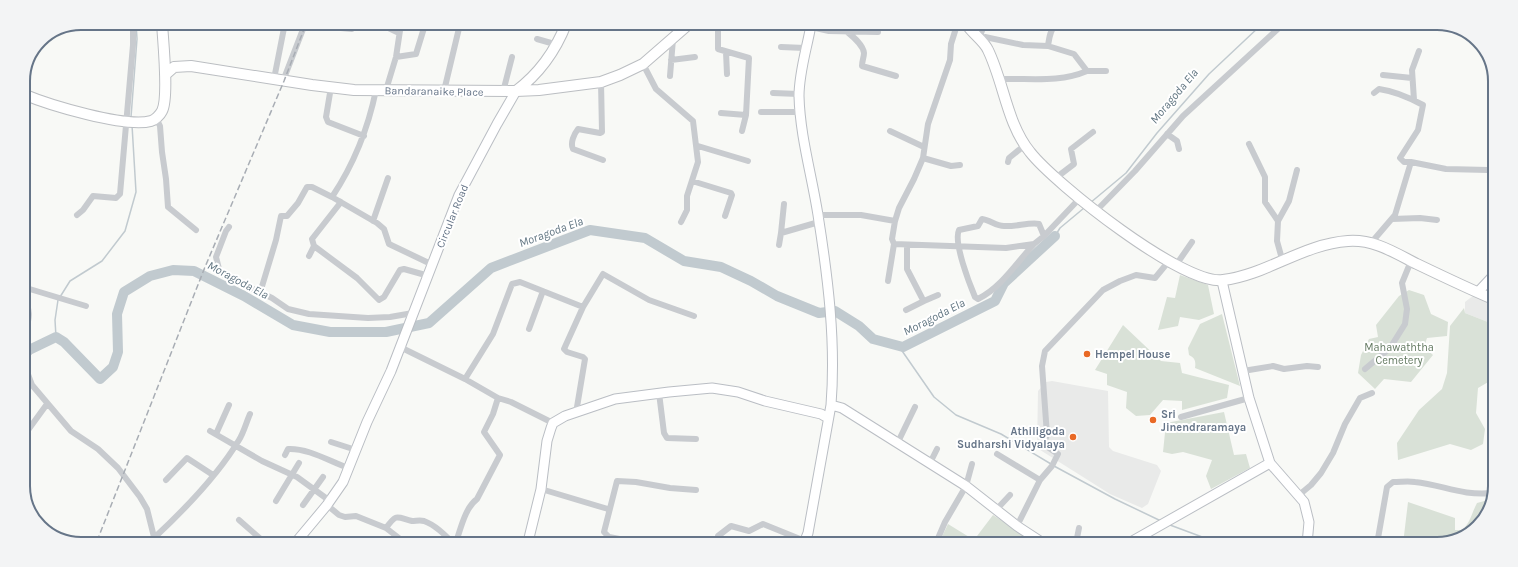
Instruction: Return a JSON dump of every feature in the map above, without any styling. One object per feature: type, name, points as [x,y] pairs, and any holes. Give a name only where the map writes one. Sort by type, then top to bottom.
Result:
[{"type":"main road","points":[[30,96],[64,108],[127,121],[152,121],[163,110],[164,104],[165,75],[162,30]]},
{"type":"main road","points":[[516,92],[547,62],[558,45],[562,30]]},
{"type":"main road","name":"Bandaranaike Place","points":[[165,75],[174,67],[191,66],[331,88],[516,92],[601,82],[643,64],[683,30]]},
{"type":"main road","points":[[971,30],[988,48],[1010,113],[1025,146],[1045,168],[1094,211],[1173,263],[1210,279],[1222,281],[1259,270],[1322,246],[1348,241],[1371,243],[1390,249],[1411,261],[1488,296]]},
{"type":"street","points":[[77,215],[83,210],[93,196],[116,198],[120,194],[127,121],[133,30]]},
{"type":"street","points":[[279,80],[284,30]]},
{"type":"street","points":[[279,80],[302,30]]},
{"type":"street","points":[[393,30],[399,33]]},
{"type":"street","points":[[332,197],[352,164],[364,136],[381,90],[396,57],[400,30]]},
{"type":"street","points":[[396,57],[416,54],[423,30]]},
{"type":"street","points":[[444,91],[459,30]]},
{"type":"street","points":[[718,30],[717,48],[749,58],[746,115],[742,131]]},
{"type":"street","points":[[806,537],[828,418],[832,384],[830,297],[819,219],[800,112],[799,94],[805,48],[810,30]]},
{"type":"street","points":[[829,30],[878,32]]},
{"type":"street","points":[[888,281],[894,244],[892,239],[895,221],[904,196],[914,179],[923,158],[932,110],[950,60],[951,44],[955,30]]},
{"type":"street","points":[[979,39],[982,30]]},
{"type":"street","points":[[1048,46],[1052,30]]},
{"type":"street","points":[[1094,211],[1183,116],[1277,30]]},
{"type":"street","points":[[846,31],[857,40],[862,48],[862,66],[896,76]]},
{"type":"street","points":[[979,39],[985,37],[1022,45],[1048,46],[1074,54],[1087,71]]},
{"type":"street","points":[[537,39],[558,45]]},
{"type":"street","points":[[670,76],[673,40]]},
{"type":"street","points":[[781,47],[805,48]]},
{"type":"street","points":[[1414,100],[1412,70],[1419,51]]},
{"type":"street","points":[[726,52],[727,74]]},
{"type":"street","points":[[503,92],[512,57]]},
{"type":"street","points":[[671,60],[695,57]]},
{"type":"street","points":[[643,64],[656,89],[694,121],[698,146],[698,167],[687,196],[686,210],[682,222]]},
{"type":"street","points":[[1000,80],[1054,80],[1074,77],[1087,71],[1106,71]]},
{"type":"street","points":[[1383,75],[1412,78]]},
{"type":"street","points":[[601,82],[602,132],[600,133],[578,129],[575,132],[572,146],[573,149],[602,160]]},
{"type":"street","points":[[331,88],[326,117],[328,122],[364,136]]},
{"type":"street","points":[[1374,93],[1379,89],[1385,90],[1414,100],[1423,105],[1418,130],[1400,158],[1404,162],[1446,169],[1488,170]]},
{"type":"street","name":"Circular Road","points":[[299,537],[329,503],[343,482],[429,276],[459,195],[516,92]]},
{"type":"street","points":[[773,93],[799,94]]},
{"type":"street","points":[[761,112],[800,112]]},
{"type":"street","points":[[721,113],[746,115]]},
{"type":"street","points":[[156,118],[160,126],[168,207],[196,230]]},
{"type":"street","points":[[890,131],[924,147]]},
{"type":"street","points":[[1057,177],[1074,164],[1071,149],[1093,132]]},
{"type":"street","points":[[1167,134],[1177,141],[1180,150]]},
{"type":"street","points":[[1249,144],[1266,177],[1265,202],[1278,221]]},
{"type":"street","points":[[698,146],[748,161]]},
{"type":"street","points":[[1008,162],[1009,158],[1025,146]]},
{"type":"street","points":[[923,158],[951,166],[960,165]]},
{"type":"street","points":[[1371,243],[1392,219],[1411,162]]},
{"type":"street","points":[[1282,260],[1277,241],[1278,221],[1290,200],[1297,170]]},
{"type":"street","points":[[373,221],[388,178]]},
{"type":"street","points":[[692,181],[731,193],[732,195],[725,216]]},
{"type":"street","points":[[260,293],[276,240],[281,216],[287,216],[292,211],[307,187],[312,187],[332,197],[373,221],[384,229],[390,244],[433,264]]},
{"type":"street","points":[[1044,236],[1039,224],[1035,223],[1021,227],[1002,226],[982,219],[978,226],[960,230],[958,233],[960,246],[975,298],[978,299],[987,295],[1001,282],[1034,244],[1044,236],[1081,199]]},
{"type":"street","points":[[341,202],[312,239],[314,246],[357,278],[379,300],[384,297],[400,270],[404,269],[429,276]]},
{"type":"street","points":[[779,245],[784,204]]},
{"type":"street","points":[[781,234],[819,219],[861,216],[895,221]]},
{"type":"street","points":[[1392,219],[1437,220]]},
{"type":"street","points":[[229,227],[216,257],[220,273],[272,298],[288,309],[322,316],[390,317],[414,312]]},
{"type":"street","points":[[1017,526],[1040,480],[1052,466],[1058,454],[1043,444],[1047,435],[1042,366],[1045,351],[1103,290],[1136,275],[1155,278],[1173,263],[1192,242]]},
{"type":"street","points":[[894,244],[1006,248],[1034,244]]},
{"type":"street","points":[[907,245],[907,269],[924,301]]},
{"type":"street","points":[[309,256],[314,246]]},
{"type":"street","points":[[1365,369],[1390,348],[1405,324],[1407,309],[1402,283],[1411,261]]},
{"type":"street","points":[[576,413],[585,359],[567,352],[564,349],[583,307],[600,276],[606,274],[649,300],[694,316]]},
{"type":"street","points":[[1222,281],[1249,398],[1270,463],[1304,502],[1309,522],[1308,537]]},
{"type":"street","points":[[465,379],[492,334],[512,284],[520,282],[583,307]]},
{"type":"street","points":[[1478,292],[1488,282]]},
{"type":"street","points":[[30,289],[86,306]]},
{"type":"street","points":[[528,329],[543,291]]},
{"type":"street","points":[[906,310],[938,295]]},
{"type":"street","points":[[400,347],[465,379],[498,398],[511,402],[553,423]]},
{"type":"street","points":[[1243,371],[1273,366],[1284,368],[1307,366],[1318,367]]},
{"type":"street","points":[[30,379],[47,404],[71,431],[98,449],[118,468],[140,497],[147,509],[153,537]]},
{"type":"street","points":[[529,537],[541,489],[547,441],[553,423],[576,413],[615,399],[712,388],[738,392],[766,401],[821,414],[828,418]]},
{"type":"street","points":[[659,393],[664,433],[667,438],[696,440]]},
{"type":"street","points":[[1299,495],[1311,485],[1321,473],[1333,453],[1345,424],[1360,398],[1372,393]]},
{"type":"street","points":[[458,537],[472,502],[477,499],[500,455],[484,432],[493,414],[498,398]]},
{"type":"street","points":[[1181,417],[1249,398]]},
{"type":"street","points":[[30,427],[47,404]]},
{"type":"street","points":[[217,433],[229,405]]},
{"type":"street","points":[[830,405],[842,408],[966,486],[1017,526],[1034,537]]},
{"type":"street","points":[[898,442],[915,407]]},
{"type":"street","points":[[157,537],[190,503],[236,445],[250,414]]},
{"type":"street","points":[[210,431],[217,433],[262,461],[292,474],[315,489],[339,515],[345,517],[356,516],[386,528],[398,537]]},
{"type":"street","points":[[331,442],[356,450]]},
{"type":"street","points":[[285,455],[288,450],[295,449],[310,453],[348,468]]},
{"type":"street","points":[[930,463],[937,449]]},
{"type":"street","points":[[997,454],[1040,480]]},
{"type":"street","points":[[166,480],[187,458],[213,475]]},
{"type":"street","points":[[276,501],[299,463]]},
{"type":"street","points":[[1140,537],[1270,463]]},
{"type":"street","points":[[939,537],[945,522],[966,486],[972,464]]},
{"type":"street","points":[[303,505],[323,477]]},
{"type":"street","points":[[609,537],[604,532],[608,509],[617,481],[696,490]]},
{"type":"street","points":[[1378,537],[1387,487],[1393,482],[1416,482],[1456,492],[1488,493]]},
{"type":"street","points":[[541,489],[608,509]]},
{"type":"street","points":[[996,510],[1010,495]]},
{"type":"street","points":[[386,528],[396,517],[400,516],[412,520],[422,520],[446,537]]},
{"type":"street","points":[[239,520],[258,537]]},
{"type":"street","points":[[718,537],[731,526],[749,531],[762,524],[792,537]]},
{"type":"street","points":[[1077,537],[1079,528]]},
{"type":"shaded area","points":[[1478,292],[1488,297],[1488,322],[1465,313],[1465,302]]},
{"type":"shaded area","name":"Athiligoda Sudharshi Vidyalaya","points":[[1052,381],[1108,391],[1109,447],[1113,451],[1157,465],[1161,471],[1148,504],[1142,508],[1110,494],[1037,448],[1038,391],[1046,382]]},
{"type":"green space","points":[[1180,275],[1208,285],[1214,314],[1199,320],[1180,317],[1178,326],[1158,330],[1167,297],[1175,298]]},
{"type":"green space","name":"Mahawaththa Cemetery","points":[[1409,290],[1424,295],[1431,314],[1448,322],[1447,336],[1427,338],[1424,347],[1433,355],[1411,382],[1384,379],[1375,389],[1358,373],[1361,355],[1369,339],[1378,337],[1376,325],[1399,296]]},
{"type":"green space","points":[[1464,308],[1465,313],[1488,322],[1488,382],[1478,388],[1476,413],[1485,429],[1483,444],[1471,450],[1450,444],[1398,460],[1397,443],[1419,410],[1442,389],[1447,373],[1450,326]]},
{"type":"green space","points":[[1222,314],[1240,386],[1195,368],[1195,360],[1189,355],[1188,348],[1200,324]]},
{"type":"green space","points":[[1123,325],[1161,361],[1180,363],[1182,373],[1229,385],[1227,398],[1182,410],[1182,401],[1163,400],[1150,415],[1136,416],[1126,408],[1127,392],[1107,385],[1107,374],[1095,370]]},
{"type":"green space","points":[[1224,412],[1234,455],[1246,454],[1250,468],[1211,489],[1206,476],[1212,460],[1183,452],[1172,454],[1163,452],[1166,423]]},
{"type":"green space","points":[[1486,501],[1478,517],[1460,532],[1437,537],[1404,537],[1408,502],[1455,518],[1455,530],[1462,530],[1465,527],[1477,503]]},
{"type":"green space","points":[[993,515],[1028,537],[976,537]]},
{"type":"green space","points":[[948,524],[969,537],[942,537]]},
{"type":"waterway","points":[[131,117],[136,30]]},
{"type":"waterway","name":"Moragoda Ela","points":[[1090,203],[1126,173],[1157,133],[1209,74],[1256,30]]},
{"type":"waterway","points":[[60,297],[70,281],[102,261],[125,231],[136,192],[132,125]]},
{"type":"waterway","name":"Moragoda Ela","points":[[1055,236],[1060,228],[1084,208]]},
{"type":"waterway","name":"Moragoda Ela","points":[[30,350],[56,337],[64,342],[100,379],[113,367],[118,352],[117,314],[124,292],[150,276],[173,270],[194,271],[244,296],[293,325],[330,332],[386,332],[429,323],[491,268],[590,230],[645,238],[684,261],[721,267],[751,281],[777,296],[819,313],[835,311],[859,326],[873,339],[903,347],[995,301],[1004,283],[1055,236]]},
{"type":"waterway","points":[[56,337],[55,320],[58,300]]},
{"type":"waterway","points":[[898,345],[934,397],[956,415],[1001,434],[1051,464]]},
{"type":"waterway","points":[[1054,466],[1115,499],[1161,521]]},
{"type":"waterway","points":[[1170,525],[1202,537]]},
{"type":"railway","points":[[99,537],[205,267],[284,81],[304,30]]},
{"type":"place","name":"Hempel House","points":[[1087,354]]},
{"type":"place","name":"Sri Jinendraramaya","points":[[1153,420]]},
{"type":"place","name":"Athiligoda Sudharshi Vidyalaya","points":[[1073,437]]}]
